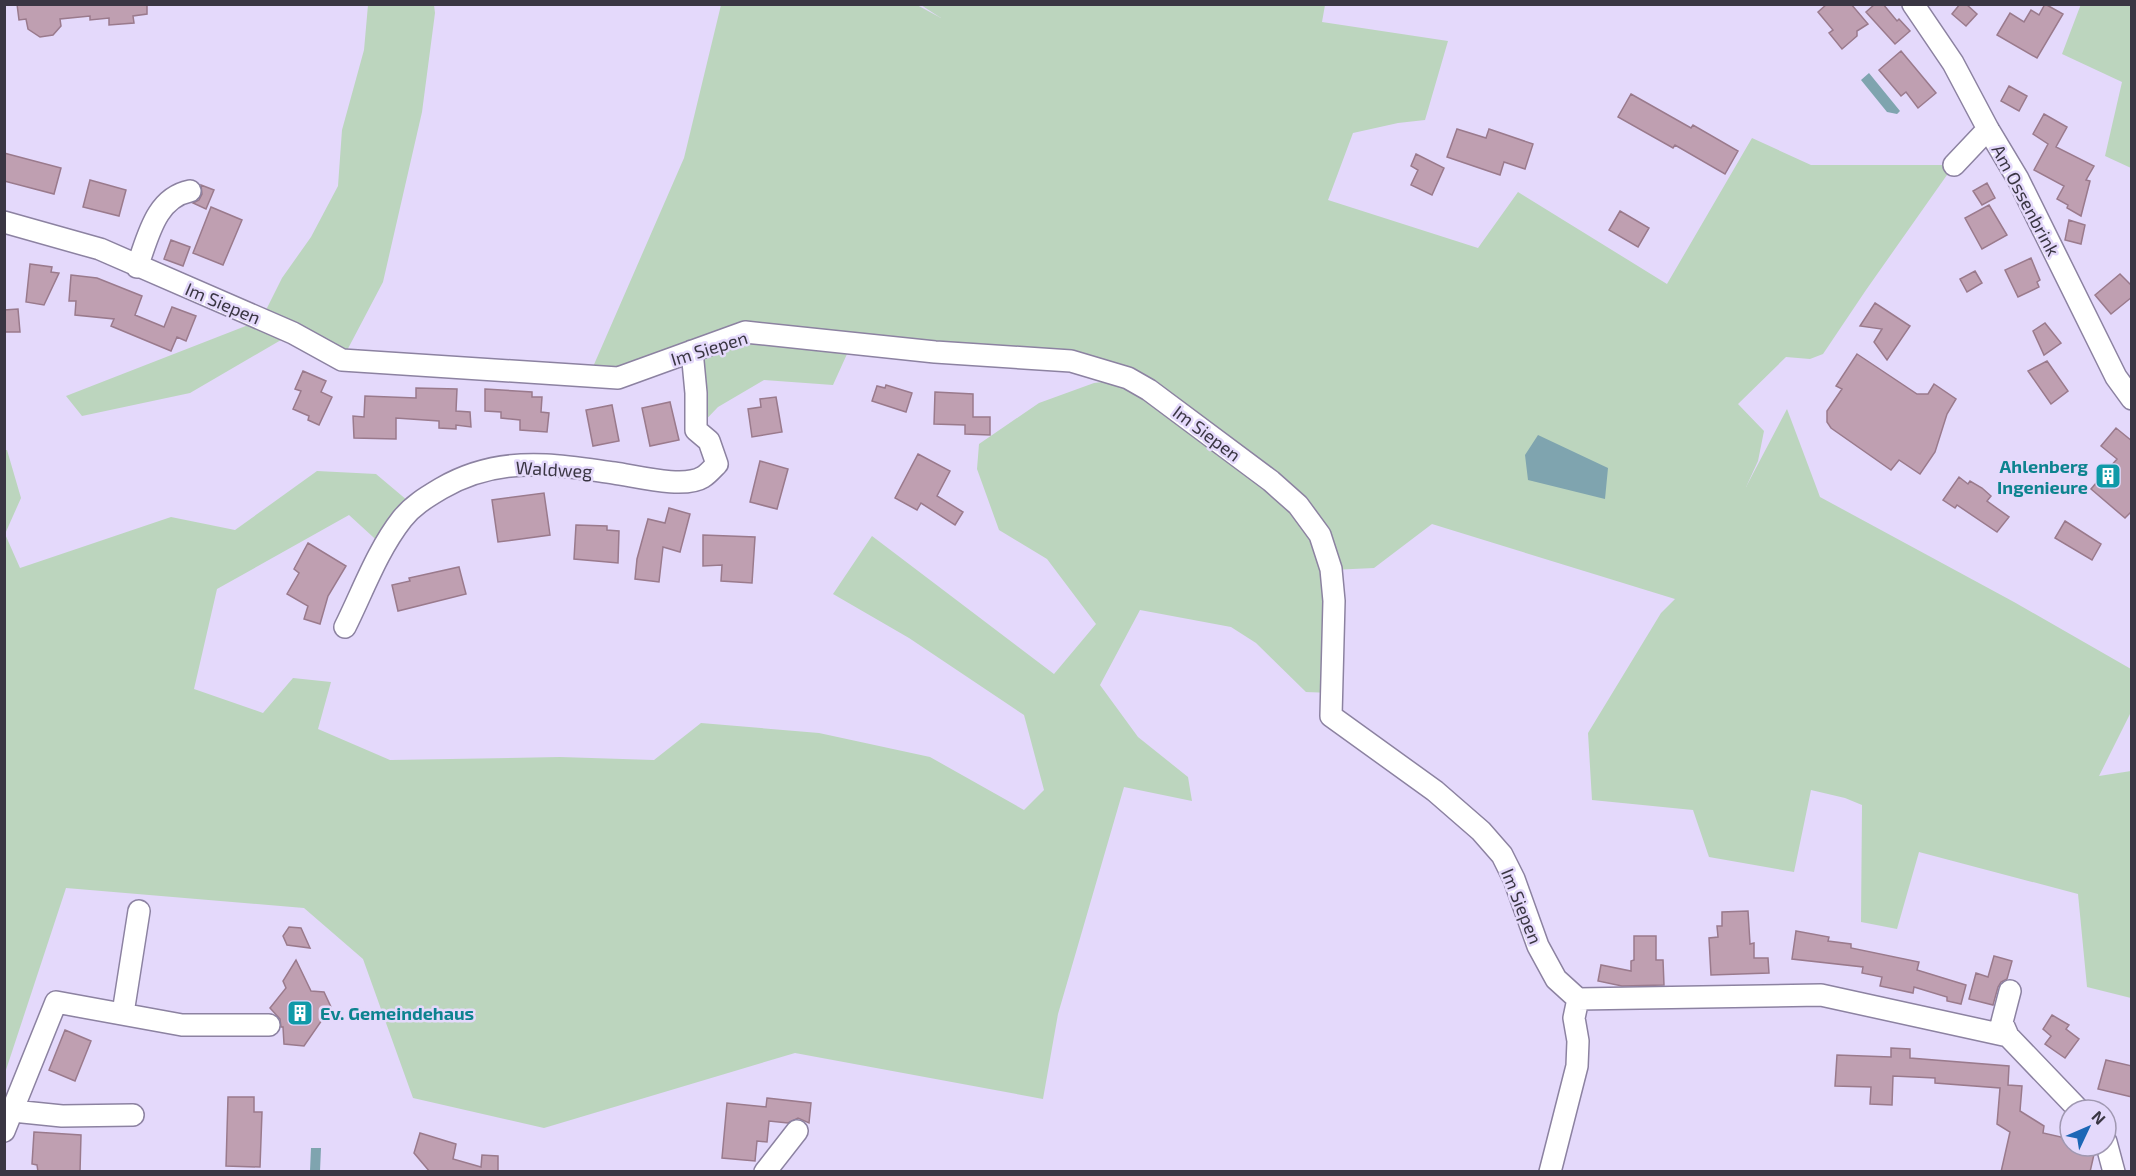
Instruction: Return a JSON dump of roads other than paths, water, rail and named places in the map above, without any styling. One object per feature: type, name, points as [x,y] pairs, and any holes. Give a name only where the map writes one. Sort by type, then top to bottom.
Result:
[{"type":"street","name":"Am Ossenbrink","points":[[1913,4],[1953,63],[1988,129],[2018,178],[2116,377],[2132,399]]},
{"type":"street","points":[[1954,165],[1988,129]]},
{"type":"street","points":[[137,267],[158,213],[167,201],[190,191]]},
{"type":"street","name":"Im Siepen","points":[[4,222],[100,249],[293,333],[342,360],[618,378],[745,332],[935,352],[1071,361],[1128,378],[1149,390],[1271,481],[1298,506],[1320,536],[1331,569],[1334,601],[1331,716],[1435,791],[1481,831],[1502,855],[1538,946],[1556,979],[1578,999]]},
{"type":"street","name":"Waldweg","points":[[345,627],[384,547],[402,518],[425,498],[458,479],[484,470],[545,465],[615,473],[654,481],[678,482],[703,477],[717,464],[709,441],[696,430],[696,393],[692,351]]},
{"type":"street","points":[[123,1013],[139,911]]},
{"type":"street","points":[[2010,991],[2002,1022],[2008,1036],[2067,1098]]},
{"type":"street","points":[[1550,1172],[1577,1066],[1578,1041],[1574,1017],[1578,999],[1821,995],[2008,1036]]},
{"type":"street","points":[[4,1131],[56,1002],[182,1025],[268,1024]]},
{"type":"street","points":[[13,1111],[62,1116],[133,1115]]},
{"type":"street","points":[[765,1172],[797,1131]]},
{"type":"place","name":"Ahlenberg Ingenieure","points":[[2108,476]]},
{"type":"place","name":"Ev. Gemeindehaus","points":[[300,1013]]}]
